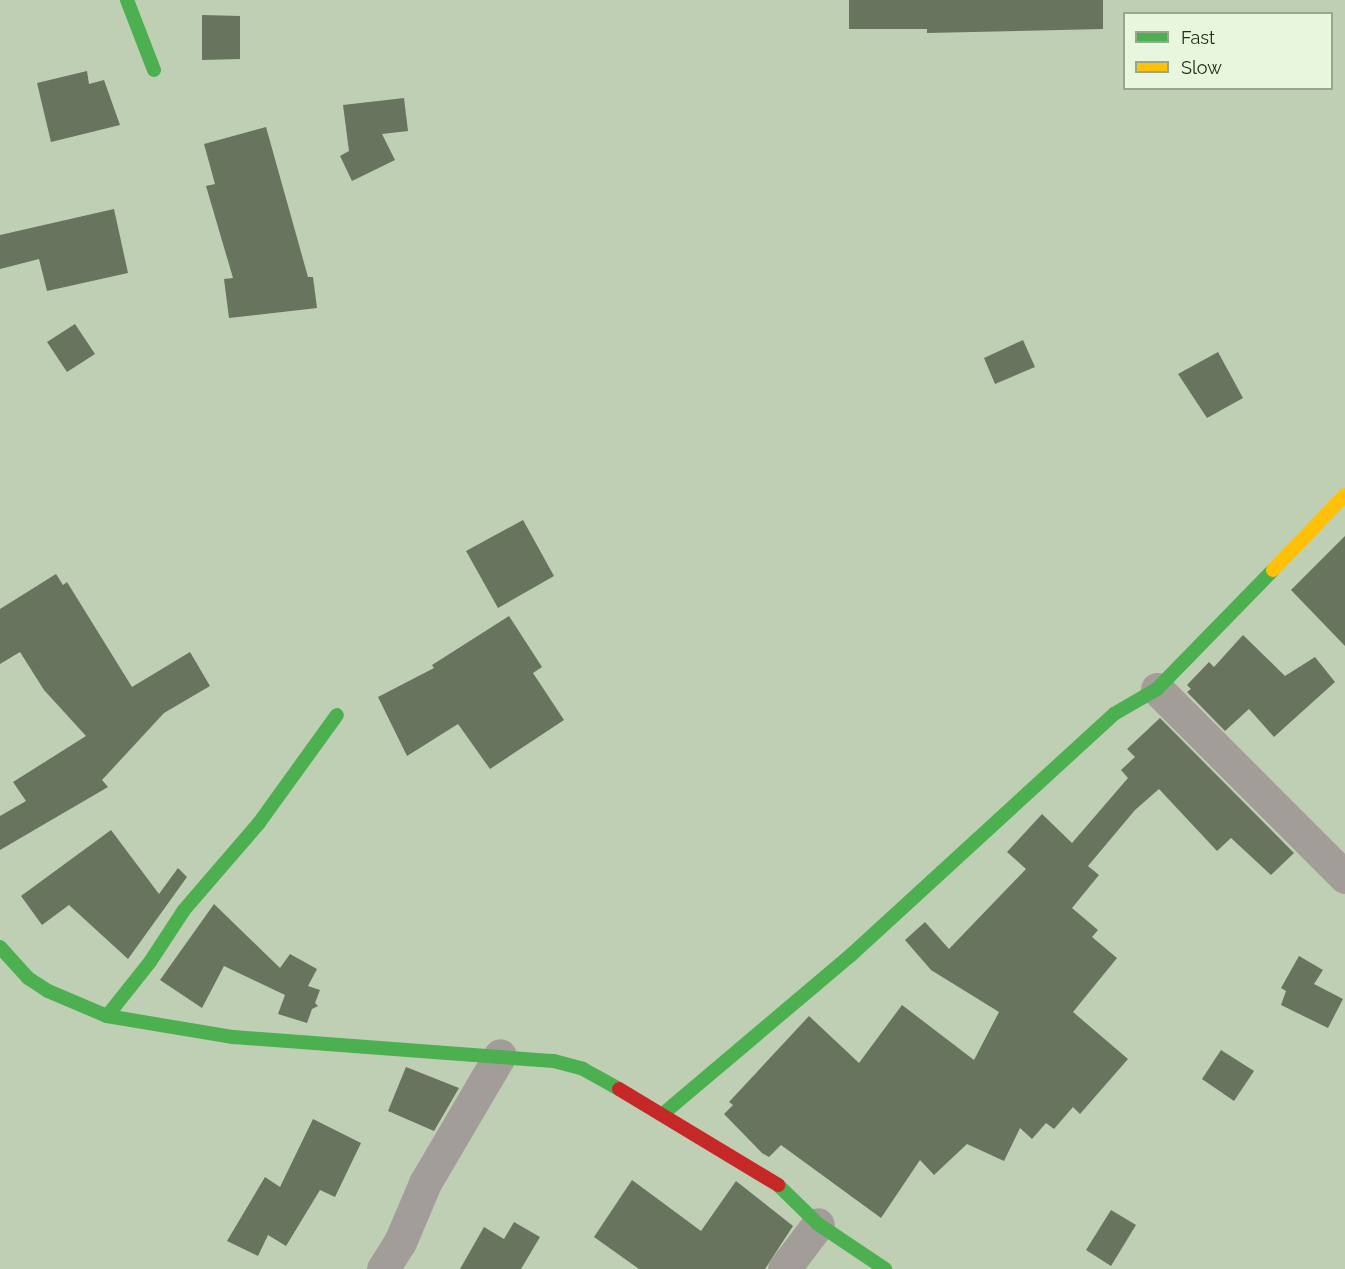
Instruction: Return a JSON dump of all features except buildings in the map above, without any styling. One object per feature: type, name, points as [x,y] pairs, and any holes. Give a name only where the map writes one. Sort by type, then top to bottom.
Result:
[{"type":"street","points":[[126,0],[154,70]]},
{"type":"street","points":[[664,1113],[715,1066],[851,955],[1114,714],[1157,689],[1345,495]]},
{"type":"street","points":[[1157,689],[1345,877]]},
{"type":"street","points":[[107,1016],[150,962],[184,910],[259,824],[337,715]]},
{"type":"street","points":[[0,947],[28,978],[48,991],[107,1016],[233,1037],[500,1055],[554,1061],[583,1069],[664,1113],[780,1186],[818,1224],[885,1269]]},
{"type":"street","points":[[383,1269],[400,1242],[425,1183],[500,1055]]},
{"type":"street","points":[[784,1269],[818,1224]]},
{"type":"traffic: fast","points":[[127,0],[154,70]]},
{"type":"traffic: fast","points":[[664,1113],[851,955],[1114,714],[1157,689],[1273,570]]},
{"type":"traffic: fast","points":[[107,1016],[150,962],[184,910],[259,823],[337,715]]},
{"type":"traffic: fast","points":[[0,947],[28,978],[48,991],[107,1016],[233,1037],[554,1061],[583,1069],[619,1089]]},
{"type":"traffic: fast","points":[[778,1185],[818,1224],[885,1269]]},
{"type":"traffic: slow","points":[[1273,570],[1345,495]]},
{"type":"traffic: jam","points":[[619,1089],[778,1185]]}]
